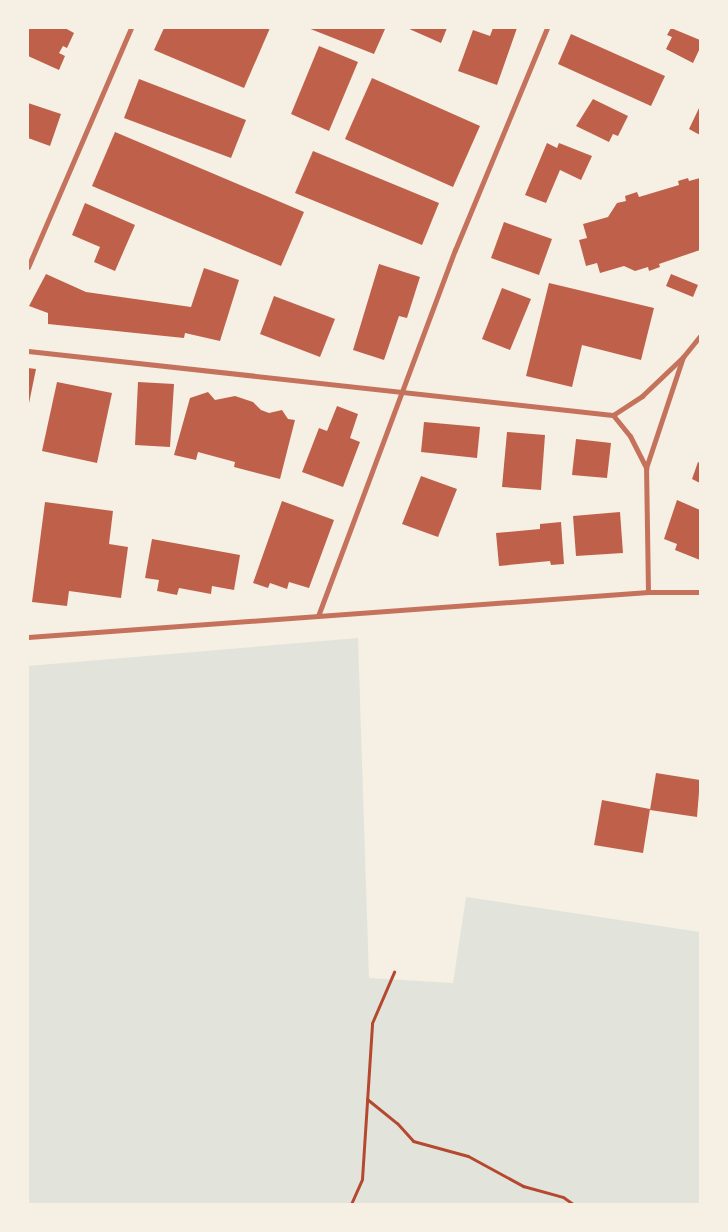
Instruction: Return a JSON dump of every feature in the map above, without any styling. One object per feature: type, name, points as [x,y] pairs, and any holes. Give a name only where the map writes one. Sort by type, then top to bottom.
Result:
[{"type":"street","points":[[28,266],[131,28]]},
{"type":"street","points":[[318,616],[405,391],[455,250],[547,28]]},
{"type":"street","points":[[28,351],[613,415],[642,396],[683,357],[700,336]]},
{"type":"street","points":[[648,592],[646,468],[683,357]]},
{"type":"street","points":[[613,415],[630,436],[646,468]]},
{"type":"street","points":[[28,637],[648,592],[700,592]]},
{"type":"path","points":[[351,1204],[362,1179],[372,1023],[394,972]]},
{"type":"path","points":[[367,1099],[397,1123],[413,1141],[468,1156],[523,1186],[563,1197],[573,1204]]},
{"type":"shaded area","points":[[358,638],[369,978],[453,983],[466,897],[700,932],[700,1204],[28,1204],[28,666]]},
{"type":"building","points":[[28,28],[65,28],[74,33],[67,48],[63,46],[59,53],[65,56],[59,70],[28,56]]},
{"type":"building","points":[[164,28],[270,28],[244,88],[154,50]]},
{"type":"building","points":[[308,28],[382,28],[385,29],[374,54]]},
{"type":"building","points":[[407,28],[447,28],[441,43]]},
{"type":"building","points":[[493,28],[517,28],[497,85],[458,71],[473,30],[490,36]]},
{"type":"building","points":[[671,28],[700,40],[700,48],[693,63],[666,49],[672,37],[667,35]]},
{"type":"building","points":[[571,34],[665,76],[651,106],[558,64]]},
{"type":"building","points":[[319,46],[358,62],[329,131],[291,114]]},
{"type":"building","points":[[372,78],[480,126],[453,187],[345,139]]},
{"type":"building","points":[[139,79],[246,120],[231,158],[124,118]]},
{"type":"building","points":[[593,99],[628,116],[618,136],[613,134],[609,142],[576,126]]},
{"type":"building","points":[[28,103],[61,114],[50,146],[28,138]]},
{"type":"building","points":[[700,106],[700,135],[689,129]]},
{"type":"building","points":[[115,132],[304,212],[281,266],[92,186]]},
{"type":"building","points":[[547,143],[557,148],[559,143],[592,156],[581,180],[560,170],[546,203],[525,195]]},
{"type":"building","points":[[313,151],[439,203],[422,245],[295,193]]},
{"type":"building","points":[[688,178],[689,181],[700,178],[700,250],[659,264],[660,267],[649,271],[648,267],[635,271],[624,266],[600,273],[597,263],[586,266],[579,240],[587,238],[583,224],[608,217],[617,203],[626,201],[625,196],[637,192],[639,197],[679,185],[678,181]]},
{"type":"building","points":[[85,203],[135,225],[115,271],[94,262],[100,247],[72,235]]},
{"type":"building","points":[[504,222],[552,239],[539,275],[491,258]]},
{"type":"building","points":[[379,264],[420,277],[407,318],[399,316],[384,360],[353,350]]},
{"type":"building","points":[[204,268],[239,280],[220,341],[185,333],[184,338],[48,324],[48,313],[29,306],[46,274],[86,292],[191,307]]},
{"type":"building","points":[[671,274],[698,285],[693,297],[666,286]]},
{"type":"building","points":[[549,283],[654,308],[641,360],[582,345],[572,387],[526,376]]},
{"type":"building","points":[[502,288],[531,299],[510,350],[482,339]]},
{"type":"building","points":[[274,296],[335,319],[320,357],[260,334]]},
{"type":"building","points":[[28,368],[36,369],[28,408]]},
{"type":"building","points":[[57,382],[112,393],[97,463],[42,451]]},
{"type":"building","points":[[138,382],[174,384],[170,447],[135,445]]},
{"type":"building","points":[[208,392],[215,400],[235,396],[253,402],[261,410],[269,413],[282,410],[288,419],[295,420],[280,479],[234,467],[235,462],[198,452],[196,460],[174,455],[190,398]]},
{"type":"building","points":[[337,406],[358,414],[350,438],[360,442],[343,487],[302,472],[319,428],[327,431]]},
{"type":"building","points":[[424,422],[480,427],[477,458],[421,452]]},
{"type":"building","points":[[507,432],[545,435],[541,490],[502,487]]},
{"type":"building","points":[[576,439],[611,443],[607,478],[572,475]]},
{"type":"building","points":[[698,462],[700,463],[700,483],[692,479]]},
{"type":"building","points":[[421,476],[457,489],[438,537],[402,524]]},
{"type":"building","points":[[677,500],[700,510],[700,560],[675,550],[677,544],[664,539]]},
{"type":"building","points":[[282,501],[334,520],[309,588],[289,582],[287,589],[270,583],[268,588],[253,583]]},
{"type":"building","points":[[45,502],[113,511],[109,544],[128,547],[121,598],[69,591],[67,606],[32,602]]},
{"type":"building","points":[[620,512],[623,553],[576,556],[573,516]]},
{"type":"building","points":[[561,522],[564,564],[551,565],[550,561],[499,566],[496,533],[540,529],[540,524]]},
{"type":"building","points":[[152,539],[240,555],[234,590],[212,586],[211,594],[179,588],[177,595],[157,591],[159,580],[145,578]]},
{"type":"building","points":[[656,773],[700,780],[697,817],[650,810]]},
{"type":"building","points":[[602,800],[650,809],[643,853],[594,845]]}]
